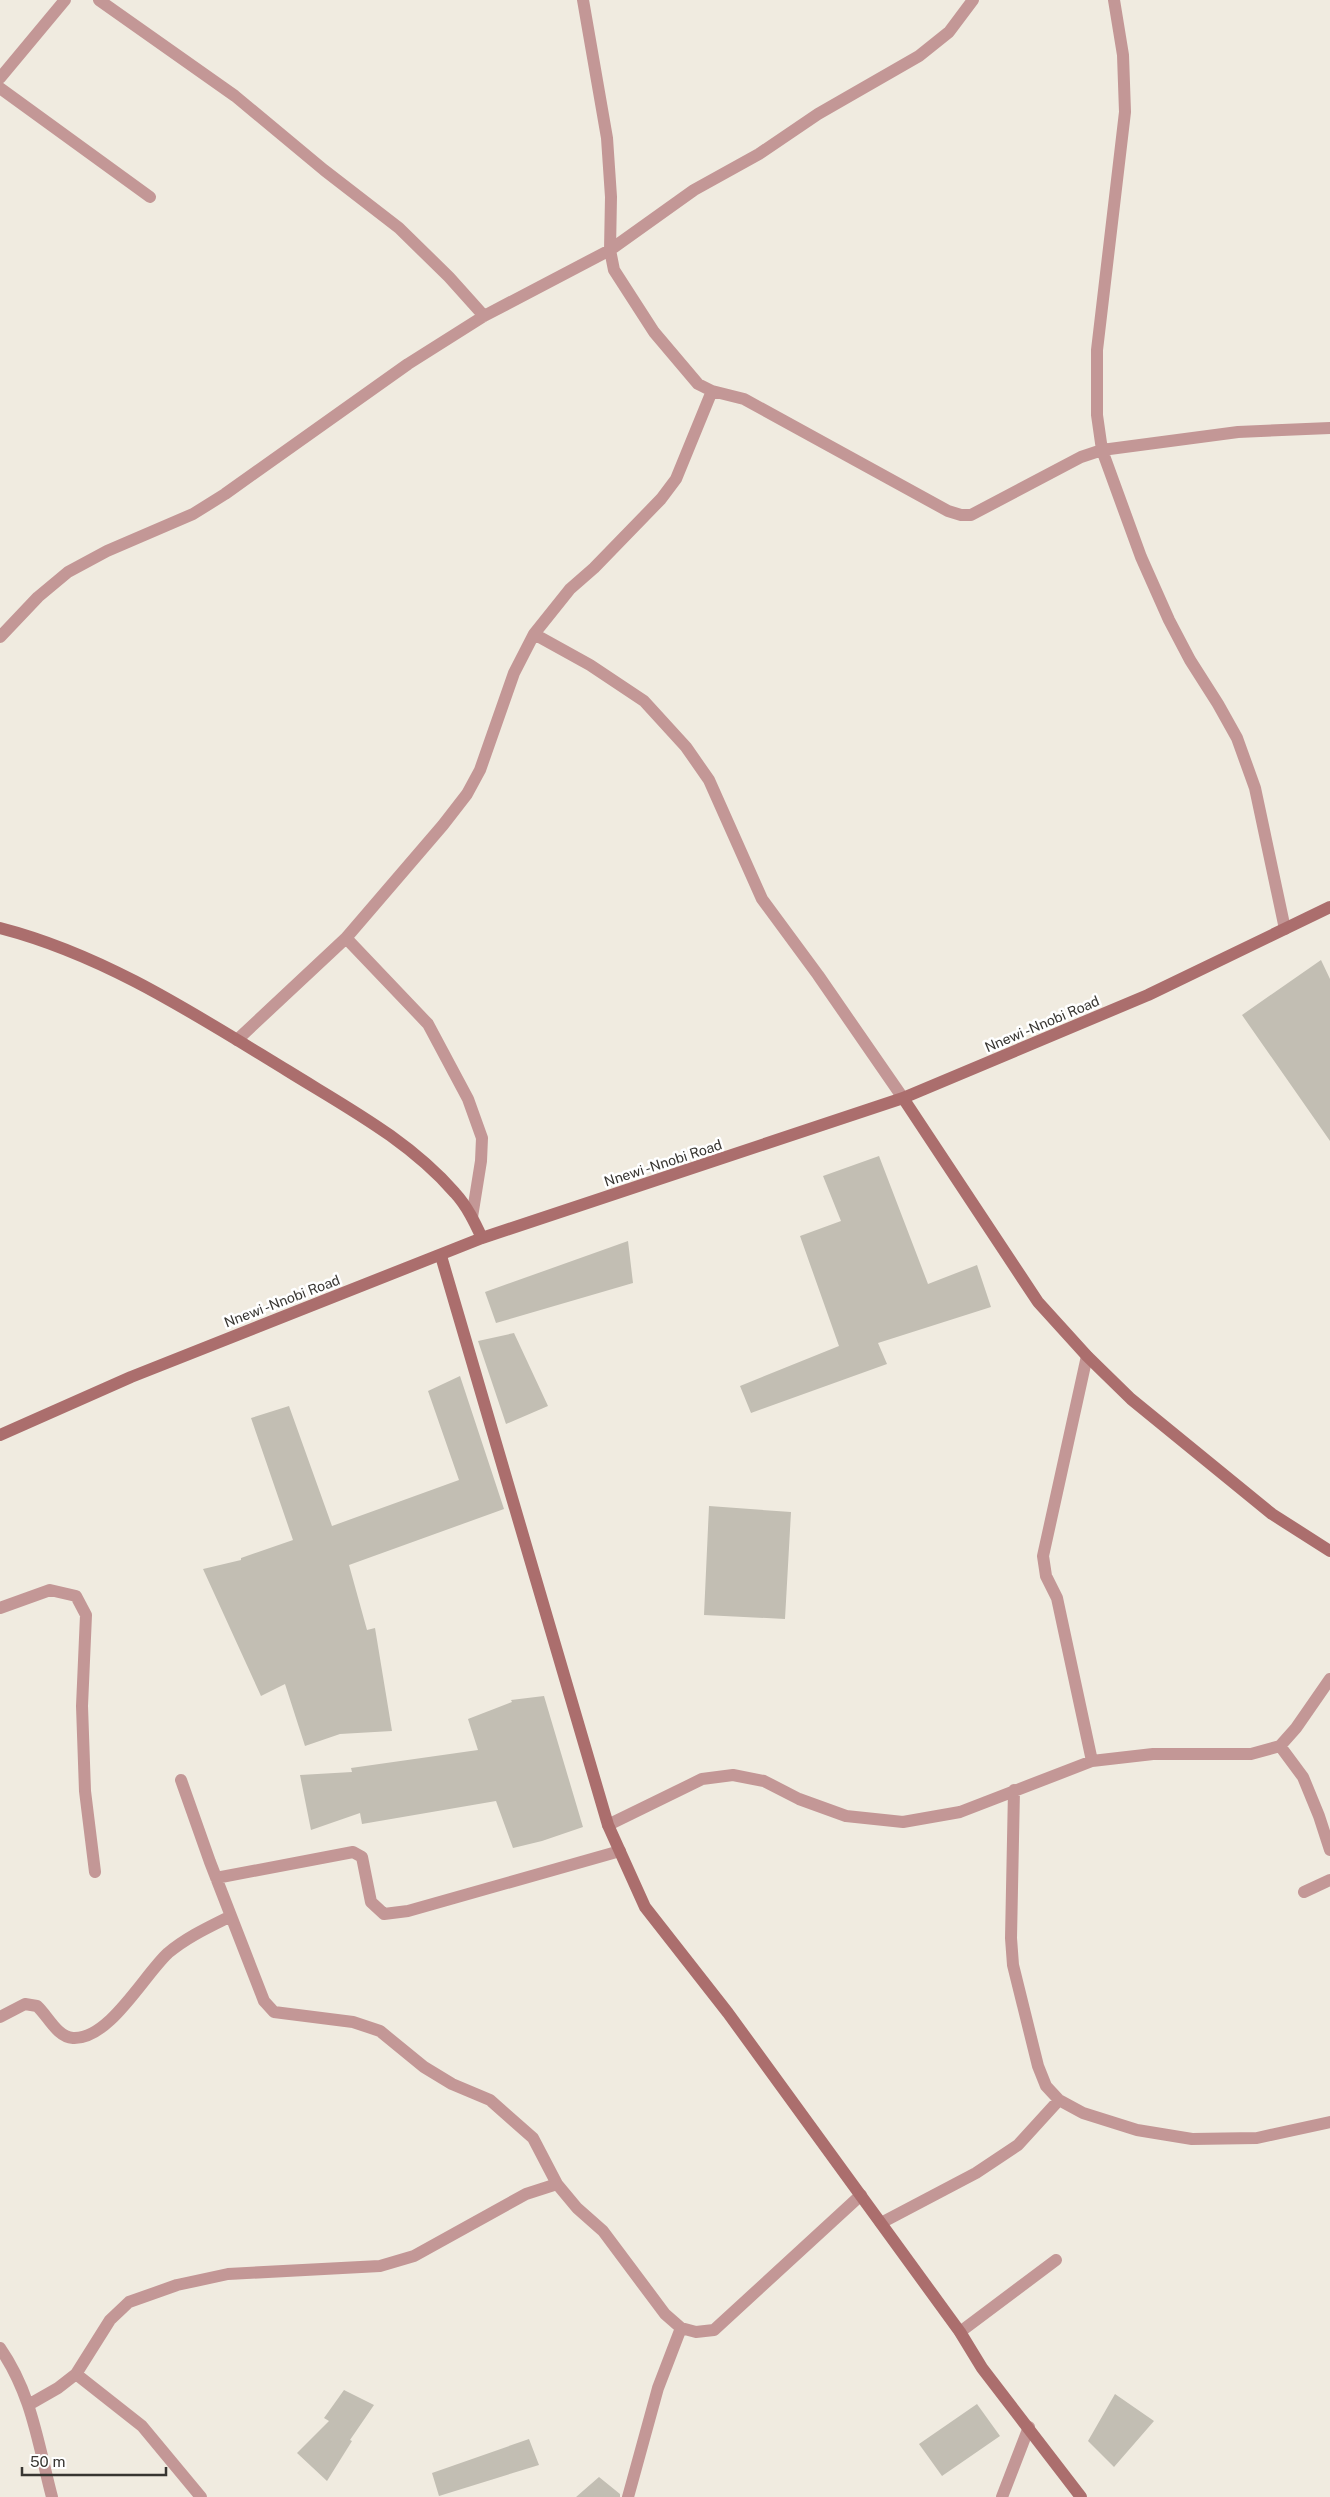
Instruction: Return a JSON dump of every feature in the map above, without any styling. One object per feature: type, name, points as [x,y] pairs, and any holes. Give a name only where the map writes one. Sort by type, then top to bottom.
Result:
[{"type":"street","points":[[0,78],[65,0]]},
{"type":"street","points":[[99,0],[235,96],[324,170],[399,228],[449,277],[484,316]]},
{"type":"street","points":[[583,0],[607,138],[610,250],[614,270],[654,332],[698,384],[712,391],[744,400],[948,511],[961,515],[971,515],[1081,457],[1102,450],[1238,432],[1330,428]]},
{"type":"street","points":[[0,637],[38,596],[68,572],[107,551],[193,514],[348,408],[408,364],[484,316],[610,250],[694,190],[759,154],[818,114],[919,56],[949,32],[973,0]]},
{"type":"street","points":[[1114,0],[1123,55],[1125,112],[1097,350],[1097,415],[1102,450],[1141,557],[1168,620],[1237,738],[1255,788],[1285,928]]},
{"type":"street","points":[[0,88],[150,197]]},
{"type":"street","points":[[237,1040],[346,938],[443,825],[466,794],[480,770],[514,673],[534,634],[570,589],[594,568],[661,500],[676,479],[712,391]]},
{"type":"street","points":[[534,634],[590,665],[644,701],[686,747],[709,780],[762,899],[818,975],[903,1098],[1038,1302],[1087,1356],[1131,1399],[1272,1514],[1330,1551]]},
{"type":"street","name":"Nnewi -Nnobi Road","points":[[0,1435],[173,1360],[442,1256],[482,1238],[903,1098],[1148,995],[1330,907]]},
{"type":"street","points":[[0,928],[27,935],[68,950],[165,996],[384,1131],[428,1166],[456,1194],[472,1217],[482,1238]]},
{"type":"street","points":[[346,938],[428,1024],[468,1099],[482,1138],[481,1161],[472,1217]]},
{"type":"street","points":[[442,1256],[608,1825],[645,1907],[728,2013],[960,2332],[982,2368],[1081,2497]]},
{"type":"street","points":[[1087,1356],[1043,1556],[1046,1576],[1057,1598],[1092,1761]]},
{"type":"street","points":[[0,1608],[50,1590],[76,1596],[86,1615],[83,1725],[85,1791],[95,1872]]},
{"type":"street","points":[[608,1825],[702,1779],[733,1775],[764,1781],[799,1799],[846,1816],[903,1822],[960,1812],[1092,1761],[1153,1754],[1251,1754],[1280,1746],[1296,1728],[1330,1679]]},
{"type":"street","points":[[1280,1746],[1303,1777],[1330,1850]]},
{"type":"street","points":[[181,1780],[216,1878],[264,2001],[274,2012],[353,2022],[380,2031],[424,2067],[452,2084],[490,2100],[533,2138],[557,2184],[577,2208],[603,2231],[666,2314],[681,2328],[696,2332],[714,2330],[861,2195]]},
{"type":"street","points":[[1014,1790],[1011,1938],[1013,1965],[1038,2066],[1046,2086],[1059,2100],[1083,2113],[1137,2130],[1192,2140],[1257,2138],[1330,2122]]},
{"type":"street","points":[[216,1878],[353,1852],[362,1857],[371,1902],[384,1914],[408,1911],[620,1851]]},
{"type":"street","points":[[1304,1892],[1330,1880]]},
{"type":"street","points":[[0,2017],[24,2004],[37,2006],[62,2034],[74,2038],[91,2033],[113,2019],[168,1954],[195,1934],[231,1916]]},
{"type":"street","points":[[881,2223],[976,2173],[1018,2145],[1059,2100]]},
{"type":"street","points":[[30,2404],[58,2388],[76,2374],[110,2320],[129,2302],[176,2286],[228,2274],[380,2266],[414,2256],[458,2234],[526,2194],[557,2184]]},
{"type":"street","points":[[960,2332],[1056,2260]]},
{"type":"street","points":[[628,2497],[658,2388],[681,2328]]},
{"type":"street","points":[[0,2348],[9,2361],[30,2404],[52,2497]]},
{"type":"street","points":[[76,2374],[142,2426],[201,2497]]},
{"type":"street","points":[[1002,2497],[1029,2427]]},
{"type":"building","points":[[1321,960],[1330,979],[1330,1141],[1242,1015]]},
{"type":"building","points":[[879,1156],[928,1284],[977,1265],[991,1307],[878,1343],[887,1364],[751,1413],[740,1386],[839,1346],[800,1236],[841,1221],[823,1176]]},
{"type":"building","points":[[628,1241],[633,1283],[496,1323],[485,1292]]},
{"type":"building","points":[[514,1333],[548,1406],[506,1424],[478,1341]]},
{"type":"building","points":[[460,1376],[504,1509],[349,1565],[367,1630],[375,1628],[392,1731],[340,1734],[305,1746],[285,1684],[261,1696],[203,1569],[241,1560],[241,1558],[293,1540],[251,1418],[289,1406],[332,1526],[459,1480],[428,1391]]},
{"type":"building","points":[[709,1506],[791,1512],[785,1619],[704,1615]]},
{"type":"building","points":[[544,1696],[583,1827],[542,1841],[513,1848],[496,1801],[362,1824],[360,1813],[311,1830],[300,1775],[352,1772],[351,1768],[478,1750],[468,1719],[512,1702],[511,1700]]},
{"type":"building","points":[[344,2390],[374,2405],[350,2440],[352,2441],[327,2481],[297,2453],[329,2421],[324,2418]]},
{"type":"building","points":[[1115,2394],[1154,2421],[1114,2467],[1088,2441]]},
{"type":"building","points":[[977,2404],[1000,2436],[942,2476],[919,2444]]},
{"type":"building","points":[[529,2439],[539,2465],[439,2496],[432,2473]]},
{"type":"building","points":[[599,2477],[620,2494],[620,2497],[576,2497]]}]
